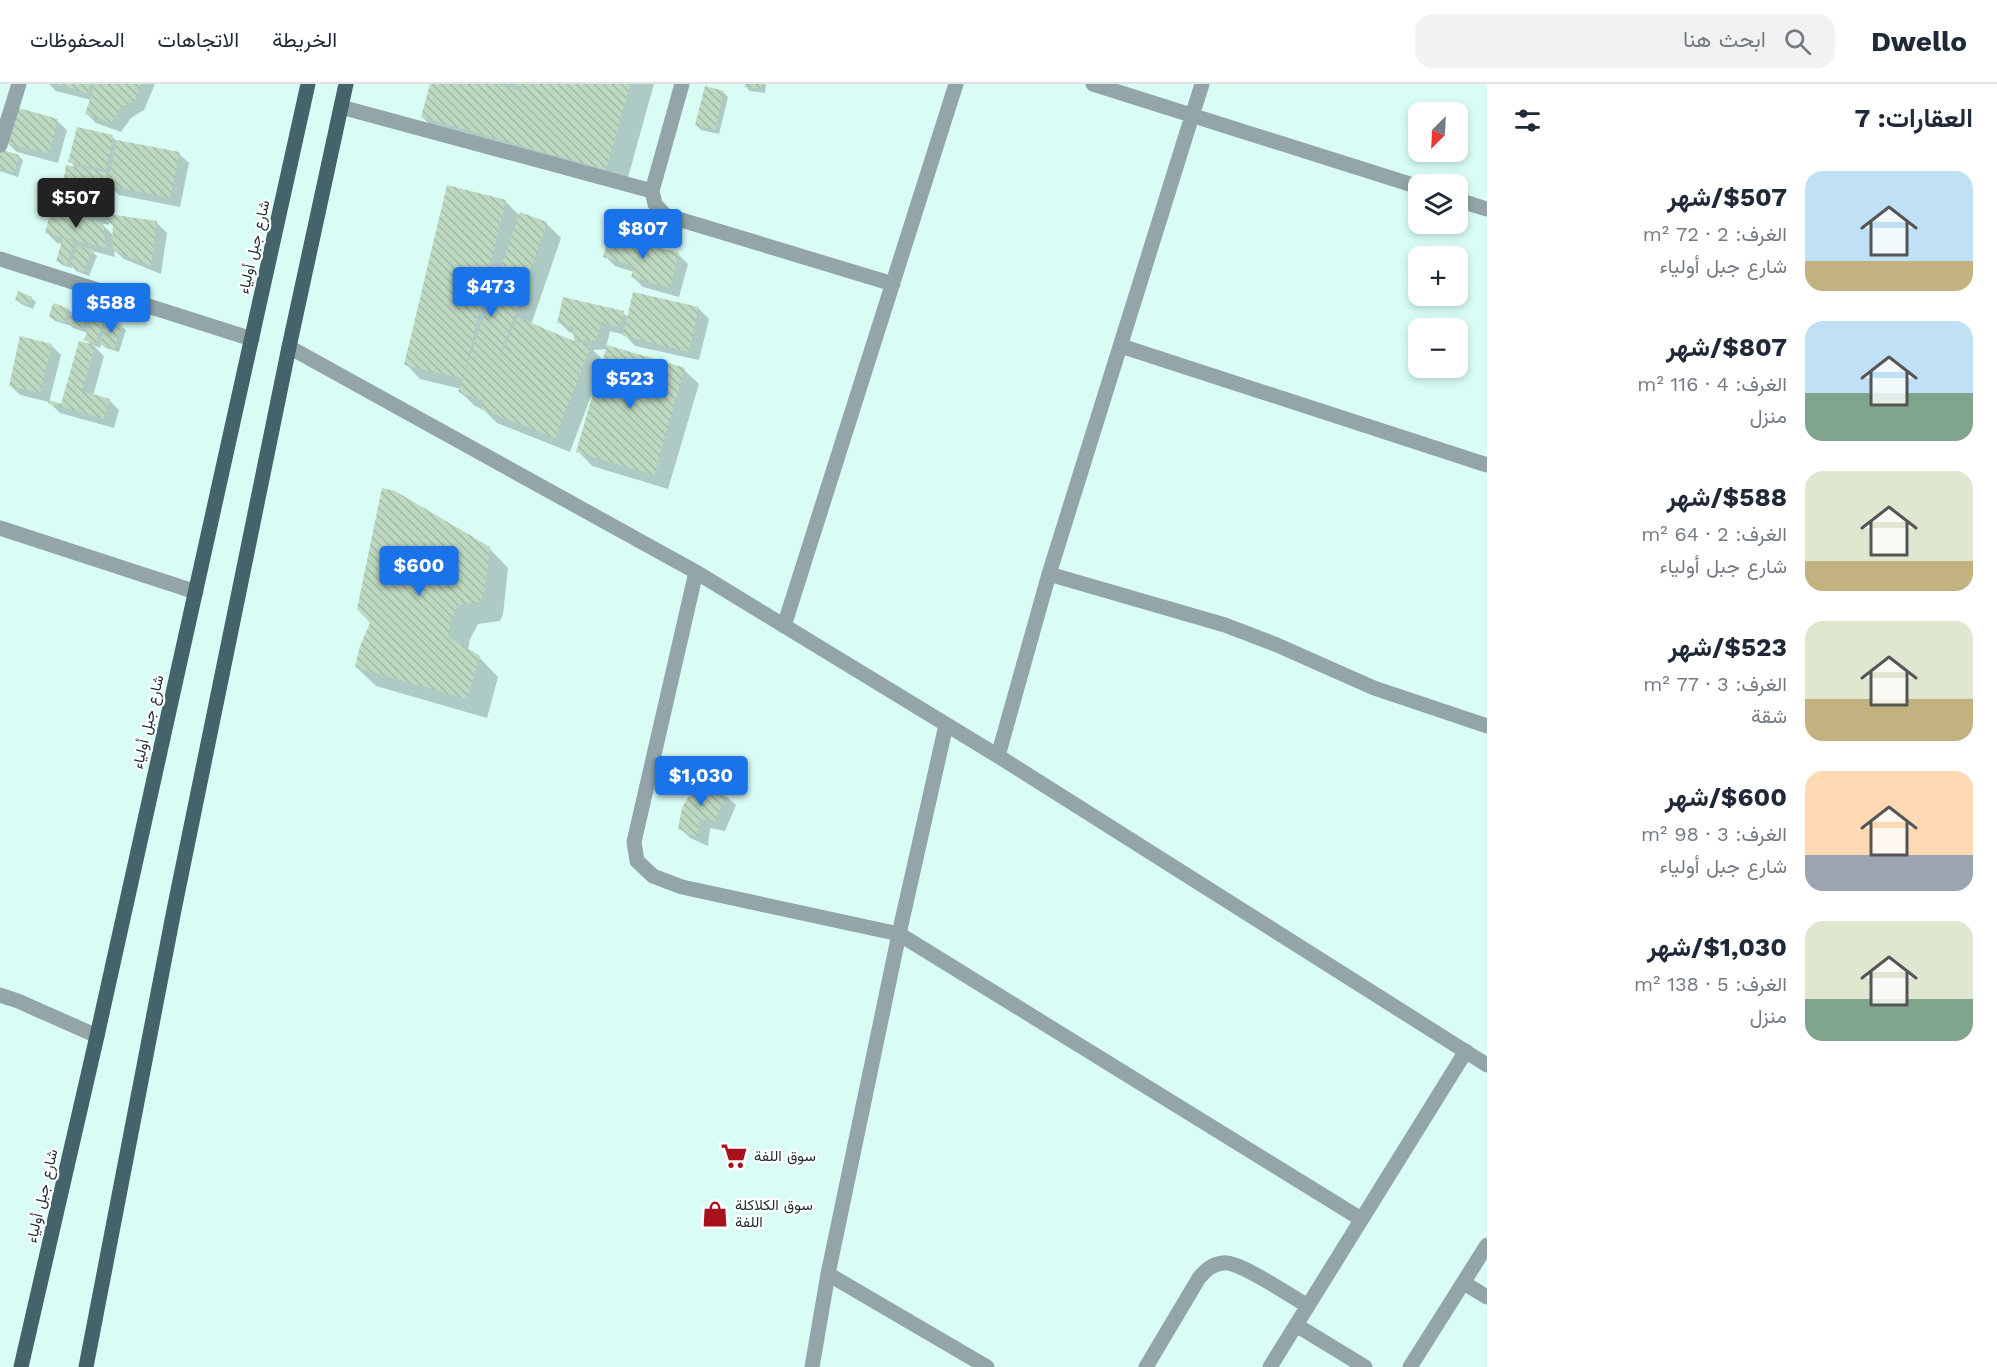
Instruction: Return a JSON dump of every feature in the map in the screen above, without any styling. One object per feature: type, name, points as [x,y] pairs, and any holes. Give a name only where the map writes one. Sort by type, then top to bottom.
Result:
[{"type":"main road","name":"شارع جبل أولياء","points":[[21,1367],[97,1036],[308,84]]},
{"type":"main road","points":[[86,1367],[174,910],[289,347],[346,84]]},
{"type":"street","points":[[0,146],[19,84]]},
{"type":"street","points":[[682,84],[652,191],[655,204],[665,215],[893,284]]},
{"type":"street","points":[[784,626],[956,84]]},
{"type":"street","points":[[1093,84],[1408,184]]},
{"type":"street","points":[[998,756],[1049,574],[1202,84]]},
{"type":"street","points":[[341,107],[652,191]]},
{"type":"street","points":[[1468,203],[1487,209]]},
{"type":"street","points":[[0,259],[252,339]]},
{"type":"street","points":[[1121,346],[1487,465]]},
{"type":"street","points":[[289,347],[696,572],[998,756],[1487,1065]]},
{"type":"street","points":[[0,528],[196,592]]},
{"type":"street","points":[[696,572],[634,842],[637,861],[653,876],[682,887],[899,934],[1361,1219]]},
{"type":"street","points":[[1049,574],[1225,625],[1277,645],[1374,688],[1487,726]]},
{"type":"street","points":[[812,1367],[828,1274],[899,934],[946,725]]},
{"type":"street","points":[[0,995],[97,1036]]},
{"type":"street","points":[[1270,1367],[1466,1051]]},
{"type":"street","points":[[1410,1367],[1487,1245]]},
{"type":"street","points":[[1146,1367],[1199,1278],[1210,1266],[1225,1262],[1245,1269],[1308,1306]]},
{"type":"street","points":[[828,1274],[987,1367]]},
{"type":"street","points":[[1464,1283],[1487,1297]]},
{"type":"street","points":[[1296,1324],[1365,1367]]},
{"type":"building","points":[[57,84],[90,84],[87,93]]},
{"type":"building","points":[[95,84],[141,84],[135,100],[121,108],[111,123],[85,114]]},
{"type":"building","points":[[430,84],[496,84],[521,91],[522,87],[513,84],[630,84],[606,170],[421,117]]},
{"type":"building","points":[[745,84],[762,84],[761,89],[744,87]]},
{"type":"building","points":[[705,86],[724,91],[715,130],[695,125]]},
{"type":"building","points":[[15,107],[58,119],[49,154],[5,143]]},
{"type":"building","points":[[77,127],[113,135],[106,170],[68,162]]},
{"type":"building","points":[[117,140],[180,152],[170,198],[107,185]]},
{"type":"building","points":[[0,149],[19,155],[14,173],[0,169]]},
{"type":"building","points":[[66,165],[107,172],[99,216],[59,208]]},
{"type":"building","points":[[447,185],[506,200],[464,374],[520,212],[547,222],[497,366],[517,317],[591,346],[555,438],[481,409],[484,401],[458,392],[463,379],[404,365]]},
{"type":"building","points":[[51,210],[103,223],[106,248],[45,233]]},
{"type":"building","points":[[108,214],[157,221],[151,266],[112,250],[113,226],[107,221]]},
{"type":"building","points":[[610,233],[679,253],[670,288],[631,277],[634,266],[603,257]]},
{"type":"building","points":[[63,238],[74,242],[67,265],[56,261]]},
{"type":"building","points":[[78,245],[93,250],[84,272],[70,266]]},
{"type":"building","points":[[18,291],[32,297],[29,305],[15,300]]},
{"type":"building","points":[[633,292],[699,307],[689,352],[623,336]]},
{"type":"building","points":[[563,297],[624,311],[620,327],[601,322],[596,340],[574,341],[573,327],[557,323]]},
{"type":"building","points":[[53,303],[68,308],[64,322],[49,317]]},
{"type":"building","points":[[74,307],[88,312],[82,329],[67,324]]},
{"type":"building","points":[[92,316],[103,319],[96,344],[84,340]]},
{"type":"building","points":[[107,320],[122,324],[114,349],[100,344]]},
{"type":"building","points":[[20,336],[52,344],[40,393],[9,386]]},
{"type":"building","points":[[79,341],[95,345],[82,391],[110,399],[104,419],[48,403],[49,400],[61,404]]},
{"type":"building","points":[[607,345],[685,368],[654,475],[576,452]]},
{"type":"building","points":[[382,488],[395,491],[490,547],[484,594],[480,602],[458,605],[451,619],[448,636],[480,656],[467,699],[355,667],[360,646],[370,623],[357,609]]},
{"type":"building","points":[[698,780],[727,794],[715,821],[700,819],[698,837],[678,829],[682,808]]},
{"type":"place","name":"سوق اللفة","points":[[734,1156]]},
{"type":"place","name":"سوق الكلاكلة اللفة","points":[[715,1214]]}]
